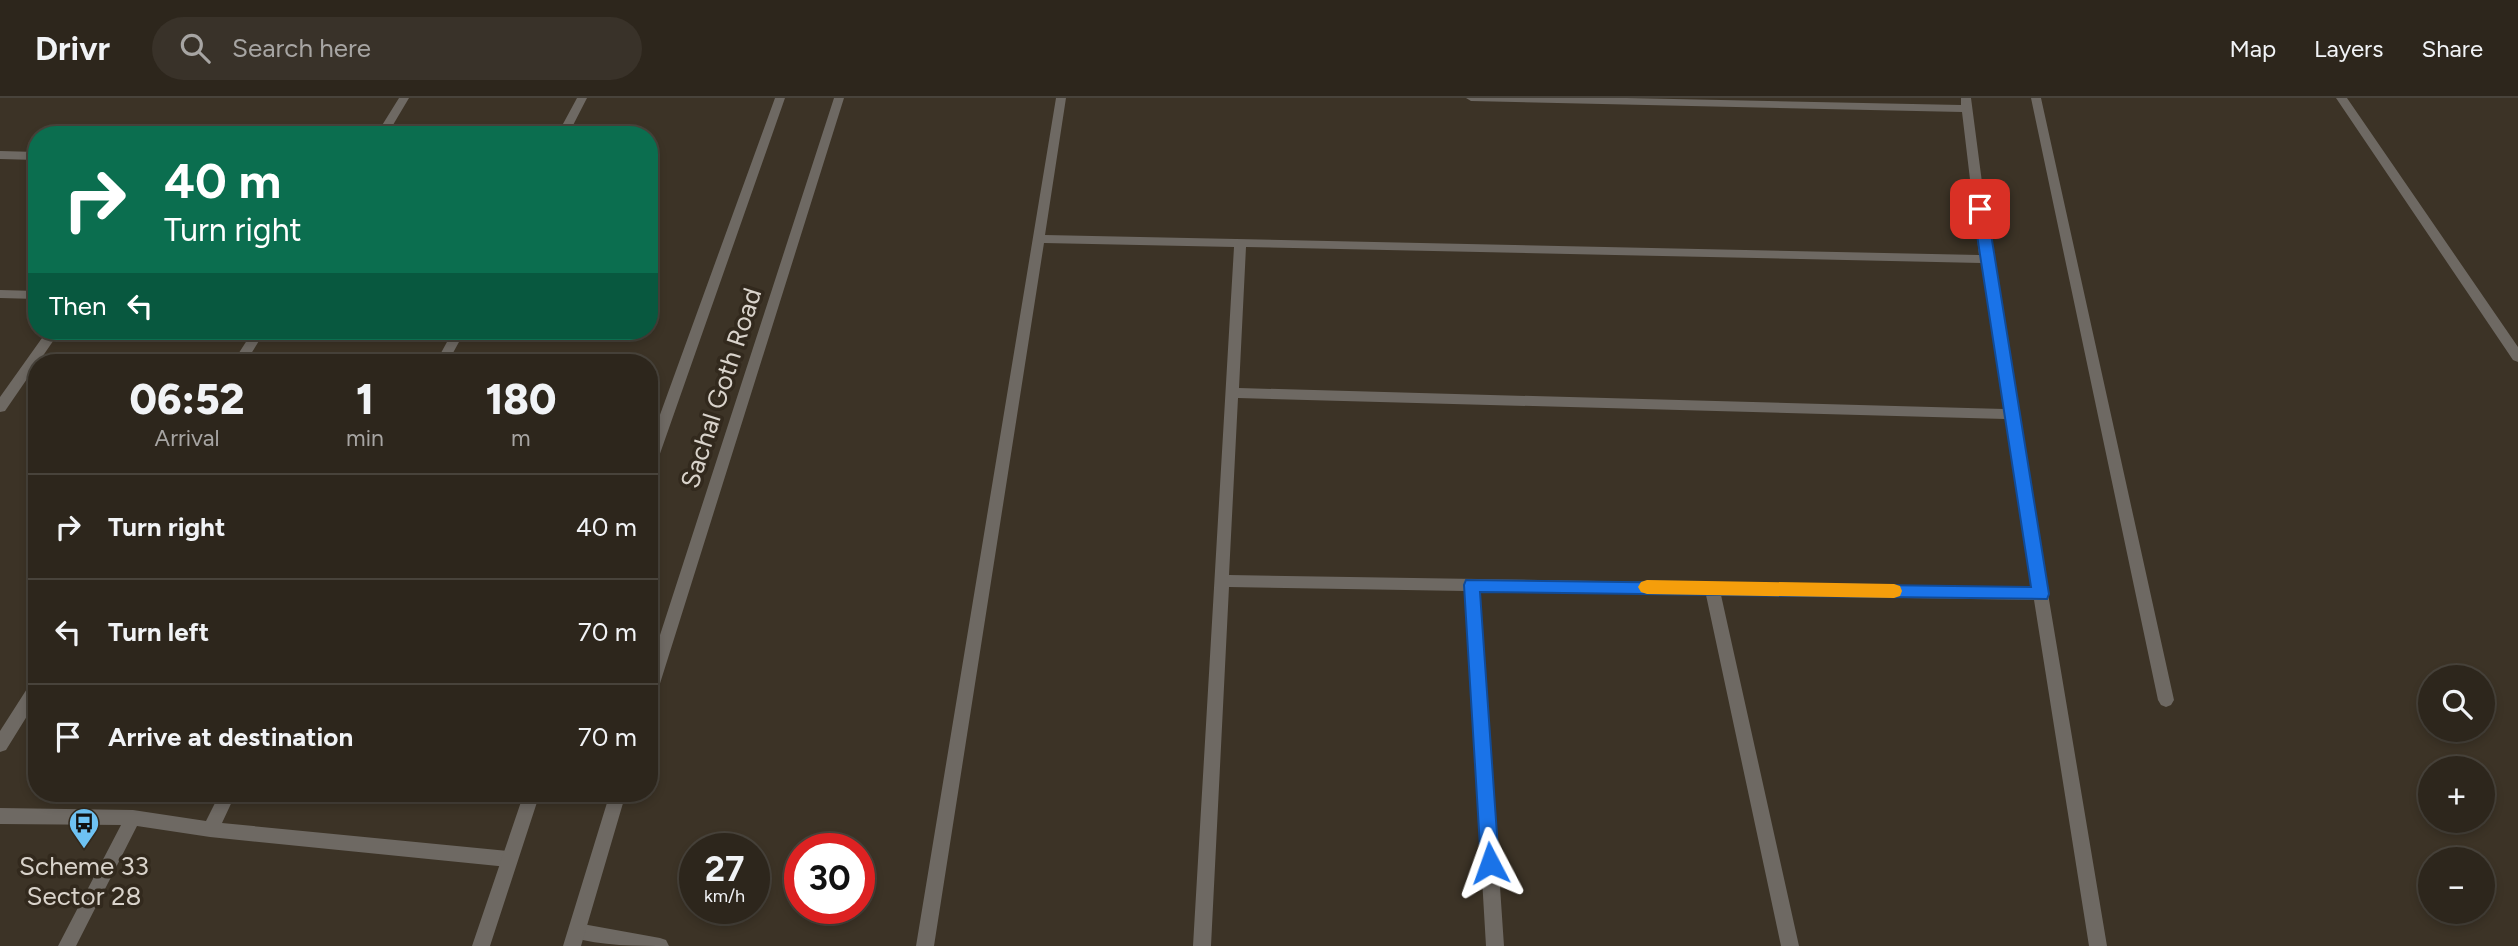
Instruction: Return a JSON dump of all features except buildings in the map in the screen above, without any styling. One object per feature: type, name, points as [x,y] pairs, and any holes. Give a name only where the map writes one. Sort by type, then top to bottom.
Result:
[{"type":"street","points":[[387,126],[404,98]]},
{"type":"street","points":[[567,126],[582,98]]},
{"type":"street","name":"Sachal Goth Road","points":[[658,440],[780,98]]},
{"type":"street","name":"Sachal Goth Road","points":[[658,665],[839,98]]},
{"type":"street","points":[[925,946],[1061,98]]},
{"type":"street","points":[[1471,98],[1967,103],[1986,259],[2098,946]]},
{"type":"street","points":[[2036,98],[2166,700]]},
{"type":"street","points":[[2341,98],[2518,357]]},
{"type":"street","points":[[0,155],[28,156]]},
{"type":"street","points":[[1040,239],[1986,259]]},
{"type":"street","points":[[1202,946],[1240,242]]},
{"type":"street","points":[[0,294],[28,295]]},
{"type":"street","points":[[0,407],[28,368]]},
{"type":"street","points":[[1232,393],[2011,414]]},
{"type":"street","points":[[1222,581],[2041,594]]},
{"type":"street","points":[[1472,585],[1495,946]]},
{"type":"street","points":[[1712,588],[1790,946]]},
{"type":"street","points":[[0,745],[28,700]]},
{"type":"street","points":[[210,829],[224,802]]},
{"type":"street","points":[[481,946],[529,802]]},
{"type":"street","points":[[615,802],[575,938],[660,946]]},
{"type":"street","points":[[0,816],[133,818],[210,829],[508,859]]},
{"type":"street","points":[[67,946],[133,818]]},
{"type":"slow traffic","points":[[1647,587],[1894,591]]},
{"type":"place","name":"Scheme 33 Sector 28","points":[[84,850]]},
{"type":"route","points":[[1490,863],[1472,585],[2041,594],[1980,209]]}]
